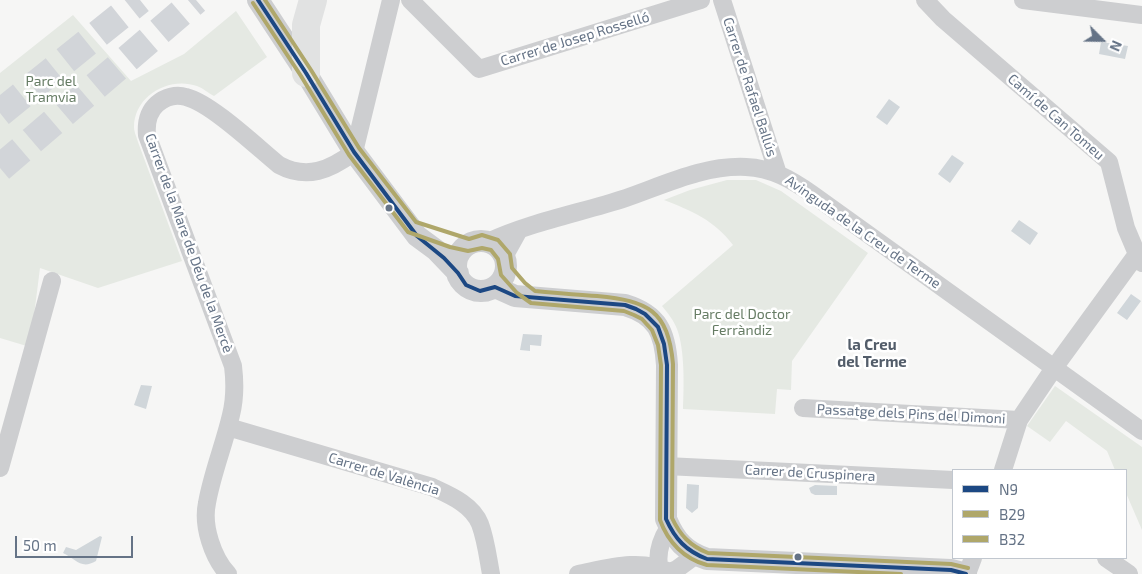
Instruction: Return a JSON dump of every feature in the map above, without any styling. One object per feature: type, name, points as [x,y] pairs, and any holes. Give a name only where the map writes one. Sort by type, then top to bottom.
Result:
[{"type":"highway","points":[[306,73],[306,25],[313,0]]},
{"type":"street","points":[[258,0],[306,73],[354,152],[417,236],[436,250],[458,273],[461,280],[473,289],[480,291],[488,290],[492,260]]},
{"type":"street","points":[[354,152],[391,0]]},
{"type":"street","name":"Carrer de Josep Rosselló","points":[[410,0],[479,69],[701,0]]},
{"type":"street","name":"Carrer de Rafael Ballús","points":[[722,0],[778,174]]},
{"type":"street","name":"Camí de Can Tomeu","points":[[925,0],[943,18],[1109,162],[1126,228],[1139,258]]},
{"type":"street","points":[[1023,0],[1142,15]]},
{"type":"street","name":"Carrer de la Mare de Déu de la Mercè","points":[[228,574],[220,566],[208,535],[206,505],[228,427],[235,384],[233,366],[147,135],[146,128],[149,114],[158,103],[170,97],[192,98],[222,118],[279,165],[288,170],[303,173],[318,172],[331,167],[354,152]]},
{"type":"street","name":"Avinguda de la Creu de Terme","points":[[492,260],[519,230],[625,198],[697,173],[744,166],[756,167],[778,174],[812,194],[1142,430]]},
{"type":"street","points":[[412,227],[492,260],[520,288],[533,297],[625,305],[638,309],[649,316],[658,328],[666,345],[666,519],[672,534],[689,551],[707,559],[951,570],[966,574],[973,559]]},
{"type":"street","points":[[458,273],[459,257],[463,250],[492,260]]},
{"type":"street","points":[[1003,469],[1020,420],[1054,368],[1139,258]]},
{"type":"street","points":[[1,460],[52,280]]},
{"type":"street","name":"Passatge dels Pins del Dimoni","points":[[804,408],[1020,420]]},
{"type":"street","name":"Carrer de València","points":[[228,427],[432,487],[454,497],[468,507],[480,523],[491,574]]},
{"type":"street","name":"Carrer de Cruspinera","points":[[666,466],[952,480]]},
{"type":"street","points":[[664,572],[658,553],[669,526]]},
{"type":"street","points":[[578,574],[628,564],[664,572],[677,569],[689,551]]},
{"type":"street","points":[[1107,559],[1129,574]]},
{"type":"green space","name":"Parc del Tramvia","points":[[236,11],[267,57],[214,96],[199,87],[186,84],[165,86],[147,98],[140,106],[136,116],[134,127],[136,135],[182,261],[98,288],[40,268],[30,347],[0,338],[0,73],[73,15],[131,81],[184,54]]},
{"type":"green space","name":"Parc del Doctor Ferràndiz","points":[[727,180],[756,180],[781,191],[868,253],[792,361],[791,390],[777,389],[775,414],[683,409],[684,390],[680,338],[669,314],[662,306],[733,245],[726,236],[702,217],[664,200],[690,190]]},
{"type":"green space","points":[[1055,386],[1142,447],[1142,530],[1127,495],[1127,469],[1115,469],[1107,451],[1066,421],[1050,442],[1027,426]]},
{"type":"shaded area","points":[[1101,42],[1128,46],[1125,59],[1099,54]]},
{"type":"shaded area","points":[[889,99],[900,107],[887,125],[876,117]]},
{"type":"shaded area","points":[[952,155],[964,163],[950,183],[938,174]]},
{"type":"shaded area","points":[[1019,220],[1038,233],[1030,245],[1011,231]]},
{"type":"shaded area","points":[[1131,294],[1141,301],[1127,320],[1117,313]]},
{"type":"shaded area","points":[[523,334],[542,335],[541,346],[530,345],[530,351],[520,350]]},
{"type":"shaded area","points":[[141,385],[152,386],[146,409],[134,405]]},
{"type":"shaded area","points":[[687,484],[699,485],[698,508],[692,513],[686,508]]},
{"type":"shaded area","points":[[815,485],[837,486],[837,495],[815,495],[811,493],[809,488]]},
{"type":"shaded area","points":[[100,536],[102,537],[96,561],[82,564],[63,553],[66,547],[76,550]]},
{"type":"tunnel","points":[[0,113],[140,0]]},
{"type":"tunnel","points":[[0,168],[196,0]]},
{"type":"transit line","name":"N9","points":[[258,0],[306,73],[354,152],[417,236],[444,258],[466,285],[480,291],[495,287],[515,296],[625,305],[645,314],[658,327],[664,344],[667,365],[666,519],[673,533],[682,544],[707,559],[951,570],[966,574]]},
{"type":"transit line","name":"B32","points":[[265,0],[359,148],[416,222],[469,239],[482,235],[498,240],[510,254],[512,268],[535,291],[597,296],[630,301],[642,305],[660,320],[666,331],[673,364],[672,518],[678,530],[691,543],[708,553],[951,564],[968,568]]},
{"type":"transit line","name":"B29","points":[[253,3],[301,76],[349,155],[408,232],[450,247],[468,251],[482,248],[491,250],[498,259],[501,275],[517,293],[531,303],[624,311],[642,319],[652,330],[658,345],[661,365],[660,520],[667,535],[684,554],[707,565],[901,574]]},
{"type":"district","name":"la Creu del Terme","points":[[872,354]]}]
